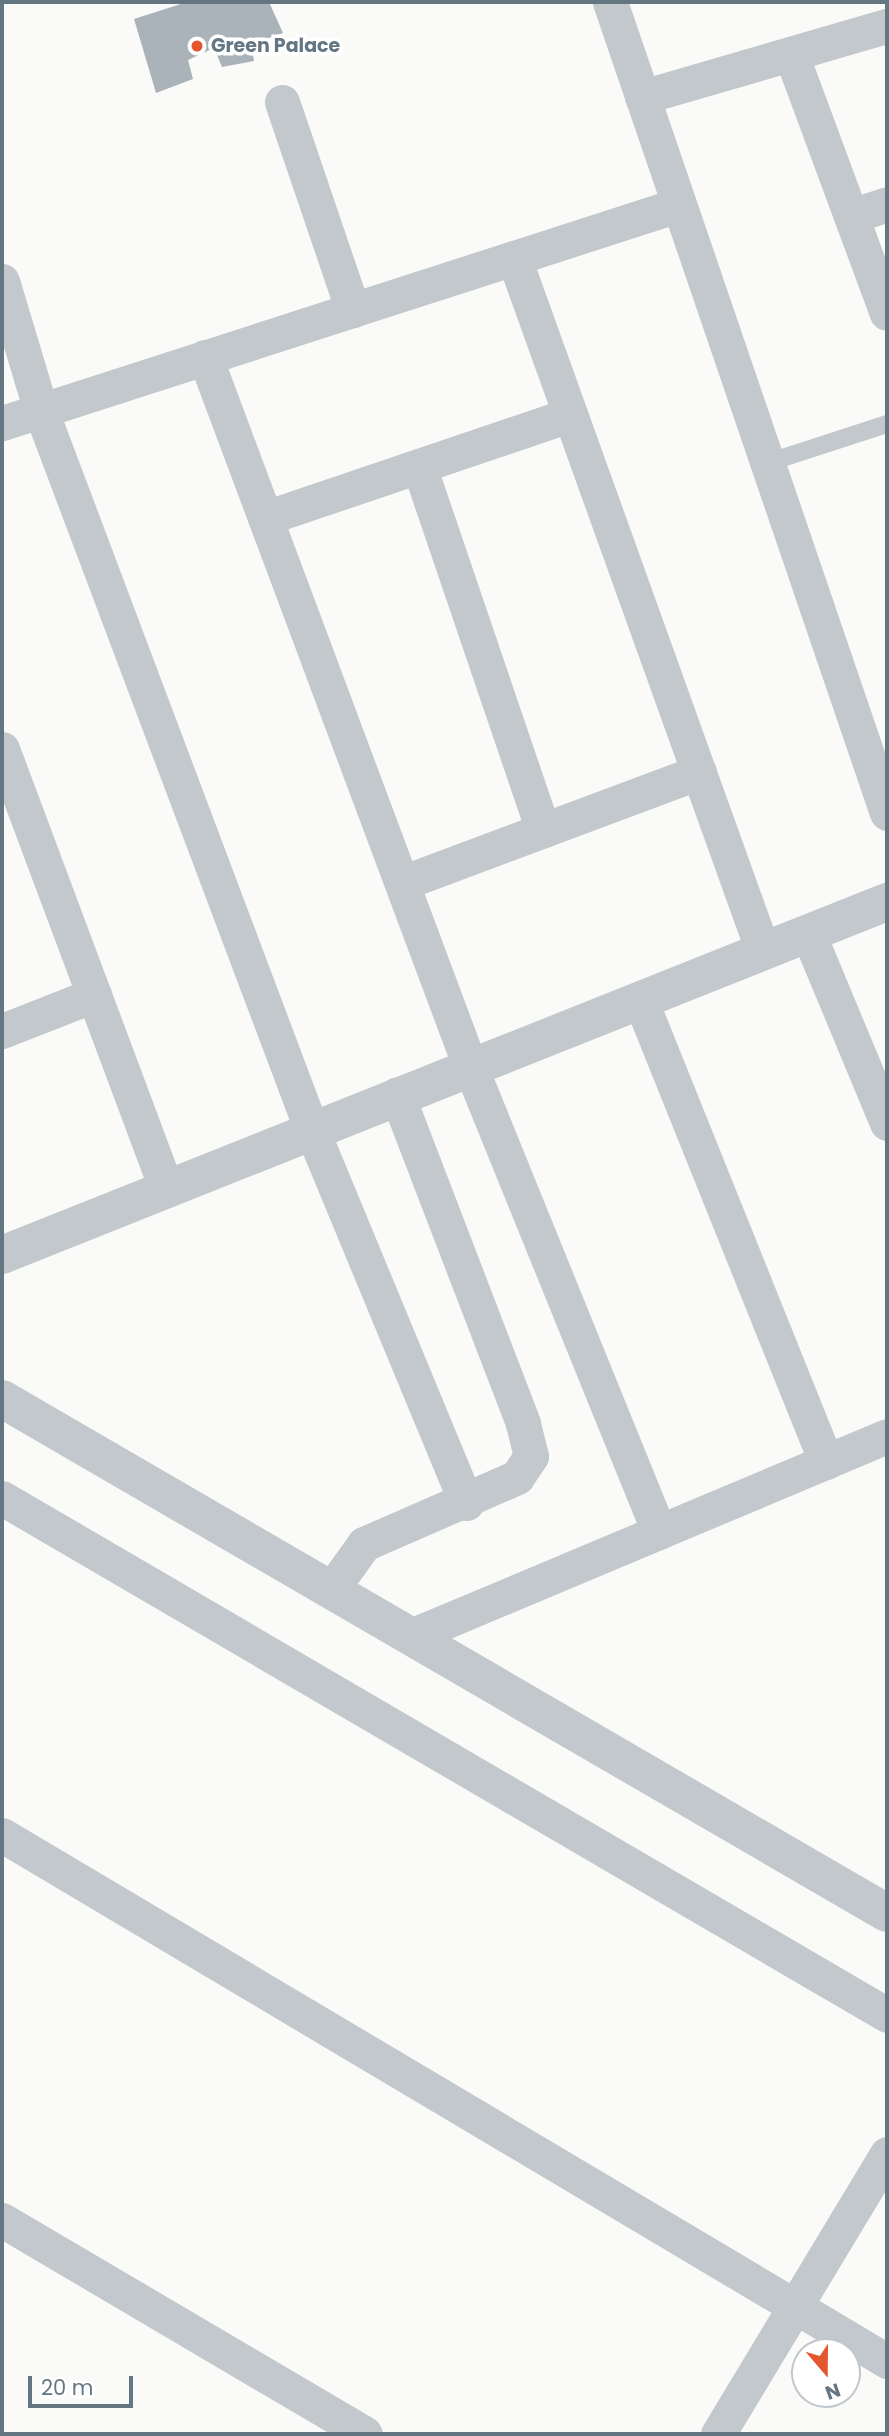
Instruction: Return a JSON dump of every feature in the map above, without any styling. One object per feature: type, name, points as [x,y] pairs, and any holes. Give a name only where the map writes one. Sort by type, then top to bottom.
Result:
[{"type":"street","points":[[610,2],[887,813]]},
{"type":"street","points":[[642,97],[887,26]]},
{"type":"street","points":[[791,54],[887,313]]},
{"type":"street","points":[[282,102],[353,310]]},
{"type":"street","points":[[851,216],[887,204]]},
{"type":"street","points":[[2,423],[678,205]]},
{"type":"street","points":[[514,258],[762,951]]},
{"type":"street","points":[[2,281],[41,411],[311,1128],[466,1503]]},
{"type":"street","points":[[205,357],[470,1066],[659,1532]]},
{"type":"street","points":[[265,518],[570,415]]},
{"type":"street","points":[[419,466],[543,830]]},
{"type":"street","points":[[2,749],[166,1188]]},
{"type":"street","points":[[401,883],[699,772]]},
{"type":"street","points":[[2,1255],[311,1128],[887,902]]},
{"type":"street","points":[[808,933],[887,1123]]},
{"type":"street","points":[[2,1031],[94,995]]},
{"type":"street","points":[[640,999],[826,1462]]},
{"type":"street","points":[[331,1590],[364,1544],[466,1503],[517,1477],[527,1466],[530,1442],[397,1094]]},
{"type":"street","points":[[2,1399],[887,1913]]},
{"type":"street","points":[[411,1636],[887,1436]]},
{"type":"street","points":[[2,1498],[887,2015]]},
{"type":"street","points":[[2,1835],[887,2361]]},
{"type":"street","points":[[718,2434],[887,2154]]},
{"type":"street","points":[[2,2220],[365,2434]]},
{"type":"lane","points":[[767,463],[887,424]]},
{"type":"building","name":"Green Palace","points":[[187,2],[269,2],[283,33],[251,44],[254,61],[222,67],[214,48],[188,60],[193,79],[156,93],[134,19]]},
{"type":"place","name":"Green Palace","points":[[197,46]]}]
